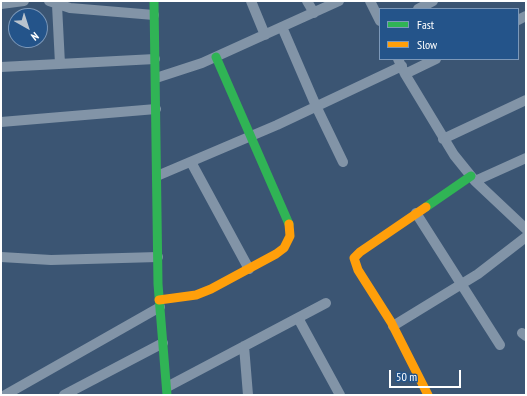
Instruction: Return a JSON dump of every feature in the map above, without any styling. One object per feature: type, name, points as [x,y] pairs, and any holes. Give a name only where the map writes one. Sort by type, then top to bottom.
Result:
[{"type":"street","points":[[1,4],[24,1]]},
{"type":"street","points":[[154,1],[158,257],[167,391],[244,346],[326,303]]},
{"type":"street","points":[[251,1],[265,35]]},
{"type":"street","points":[[307,1],[314,13]]},
{"type":"street","points":[[156,78],[189,68],[216,57],[340,1]]},
{"type":"street","points":[[370,1],[379,19]]},
{"type":"street","points":[[420,8],[433,1]]},
{"type":"street","points":[[60,64],[53,3],[70,8],[154,15]]},
{"type":"street","points":[[282,27],[316,106],[343,162]]},
{"type":"street","points":[[5,395],[160,304],[196,295],[276,254],[284,248],[290,236],[290,230],[216,57]]},
{"type":"street","points":[[1,67],[155,59]]},
{"type":"street","points":[[157,176],[250,136],[402,66],[431,60]]},
{"type":"street","points":[[402,66],[443,139],[473,178],[526,230]]},
{"type":"street","points":[[443,139],[526,100]]},
{"type":"street","points":[[1,122],[156,109]]},
{"type":"street","points":[[428,395],[393,326],[358,270],[354,258],[360,252],[416,213],[473,178],[526,158]]},
{"type":"street","points":[[191,162],[249,268]]},
{"type":"street","points":[[416,213],[500,345]]},
{"type":"street","points":[[393,326],[461,285],[497,261],[526,237]]},
{"type":"street","points":[[1,257],[51,260],[158,257]]},
{"type":"street","points":[[298,318],[340,395]]},
{"type":"street","points":[[64,395],[163,343]]},
{"type":"street","points":[[244,346],[248,395]]},
{"type":"traffic: fast","points":[[154,1],[158,284],[167,395]]},
{"type":"traffic: fast","points":[[216,57],[289,224]]},
{"type":"traffic: fast","points":[[426,207],[471,176]]},
{"type":"traffic: slow","points":[[426,207],[360,252],[354,258],[358,270],[391,322],[428,395]]},
{"type":"traffic: slow","points":[[159,300],[196,295],[211,289],[276,254],[284,248],[290,236],[289,224]]}]
